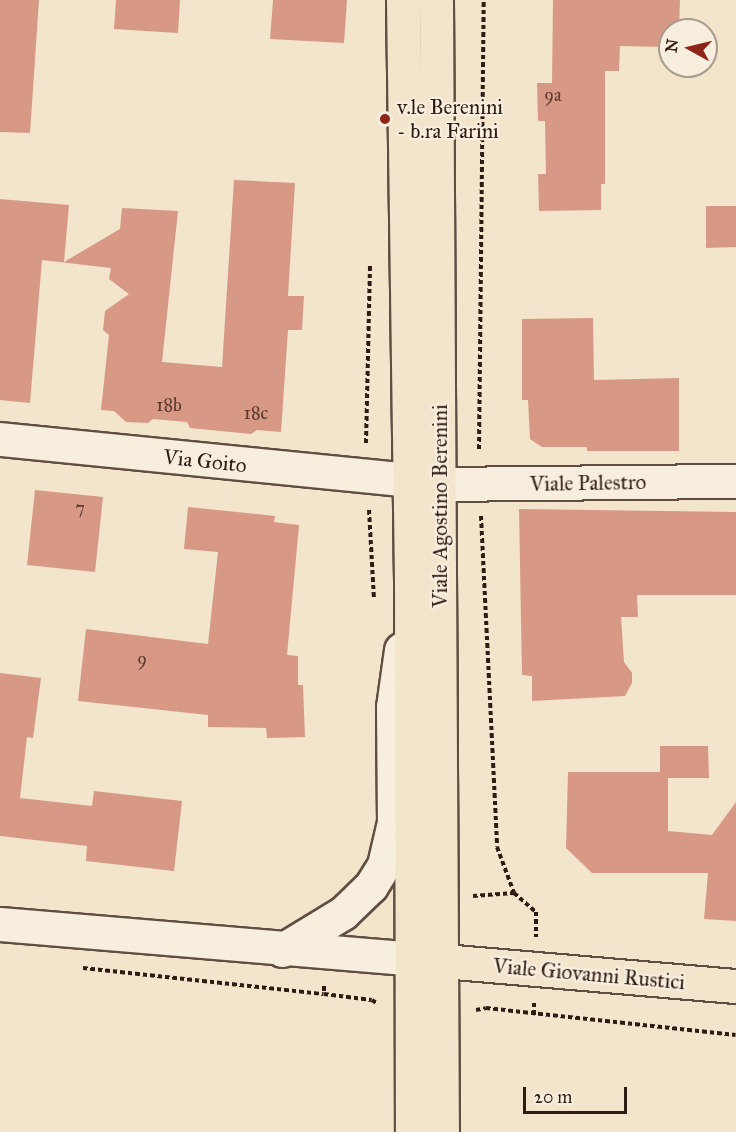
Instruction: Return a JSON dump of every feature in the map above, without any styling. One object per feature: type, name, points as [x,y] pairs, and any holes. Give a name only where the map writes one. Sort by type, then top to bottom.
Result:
[{"type":"main road","name":"Viale Agostino Berenini","points":[[403,0],[425,482],[411,581],[427,960]]},
{"type":"main road","name":"Viale Agostino Berenini","points":[[426,1011],[425,482],[436,0]]},
{"type":"main road","name":"Viale Giovanni Rustici","points":[[427,960],[736,986]]},
{"type":"main road","points":[[412,1132],[426,1011]]},
{"type":"main road","points":[[426,1011],[442,1132]]},
{"type":"street","name":"Via Goito","points":[[0,439],[368,479],[425,482]]},
{"type":"street","name":"Viale Palestro","points":[[425,482],[736,481]]},
{"type":"street","points":[[282,950],[343,913],[371,886],[384,865],[394,822],[393,707],[411,581]]},
{"type":"street","points":[[0,924],[282,950],[427,960]]},
{"type":"path","points":[[370,263],[364,415],[375,607]]},
{"type":"path","points":[[324,994],[325,953]]},
{"type":"path","points":[[70,967],[372,1000]]},
{"type":"path","points":[[486,1008],[736,1035]]},
{"type":"building","points":[[0,0],[39,0],[30,133],[0,132]]},
{"type":"building","points":[[116,0],[180,0],[178,33],[114,29]]},
{"type":"building","points":[[273,0],[347,0],[344,43],[270,39]]},
{"type":"building","points":[[553,0],[680,0],[679,18],[658,18],[658,47],[620,46],[619,71],[605,71],[605,184],[601,184],[601,210],[539,211],[538,174],[546,174],[545,121],[538,121],[537,83],[552,83]]},
{"type":"building","points":[[234,180],[295,183],[288,296],[304,296],[302,330],[288,330],[281,432],[257,430],[251,434],[190,428],[187,422],[153,419],[148,423],[126,422],[114,411],[101,410],[109,335],[103,330],[105,311],[129,294],[109,279],[111,268],[42,260],[30,403],[0,400],[0,199],[69,205],[64,262],[120,229],[122,208],[178,211],[162,362],[222,367]]},
{"type":"building","points":[[706,206],[736,206],[736,247],[706,248]]},
{"type":"building","points":[[593,318],[594,380],[679,378],[679,451],[587,451],[587,447],[542,447],[530,439],[528,400],[522,400],[522,319]]},
{"type":"building","points":[[35,490],[103,497],[95,572],[27,565]]},
{"type":"building","points":[[188,507],[275,516],[274,522],[299,525],[287,655],[298,656],[298,685],[303,685],[305,737],[267,738],[266,728],[208,727],[208,715],[78,701],[86,629],[208,644],[218,552],[184,549]]},
{"type":"building","points":[[519,509],[736,512],[736,595],[637,595],[638,617],[621,617],[624,662],[632,673],[632,683],[625,696],[532,701],[532,676],[522,675]]},
{"type":"building","points":[[0,673],[41,678],[33,738],[27,737],[20,798],[92,806],[94,791],[182,801],[174,871],[86,861],[87,846],[0,836]]},
{"type":"building","points":[[660,746],[708,746],[709,778],[668,778],[668,831],[712,835],[736,802],[736,921],[704,919],[708,873],[592,873],[566,848],[568,772],[660,772]]},
{"type":"place","name":"v.le Berenini - b.ra Farini","points":[[385,119]]}]
